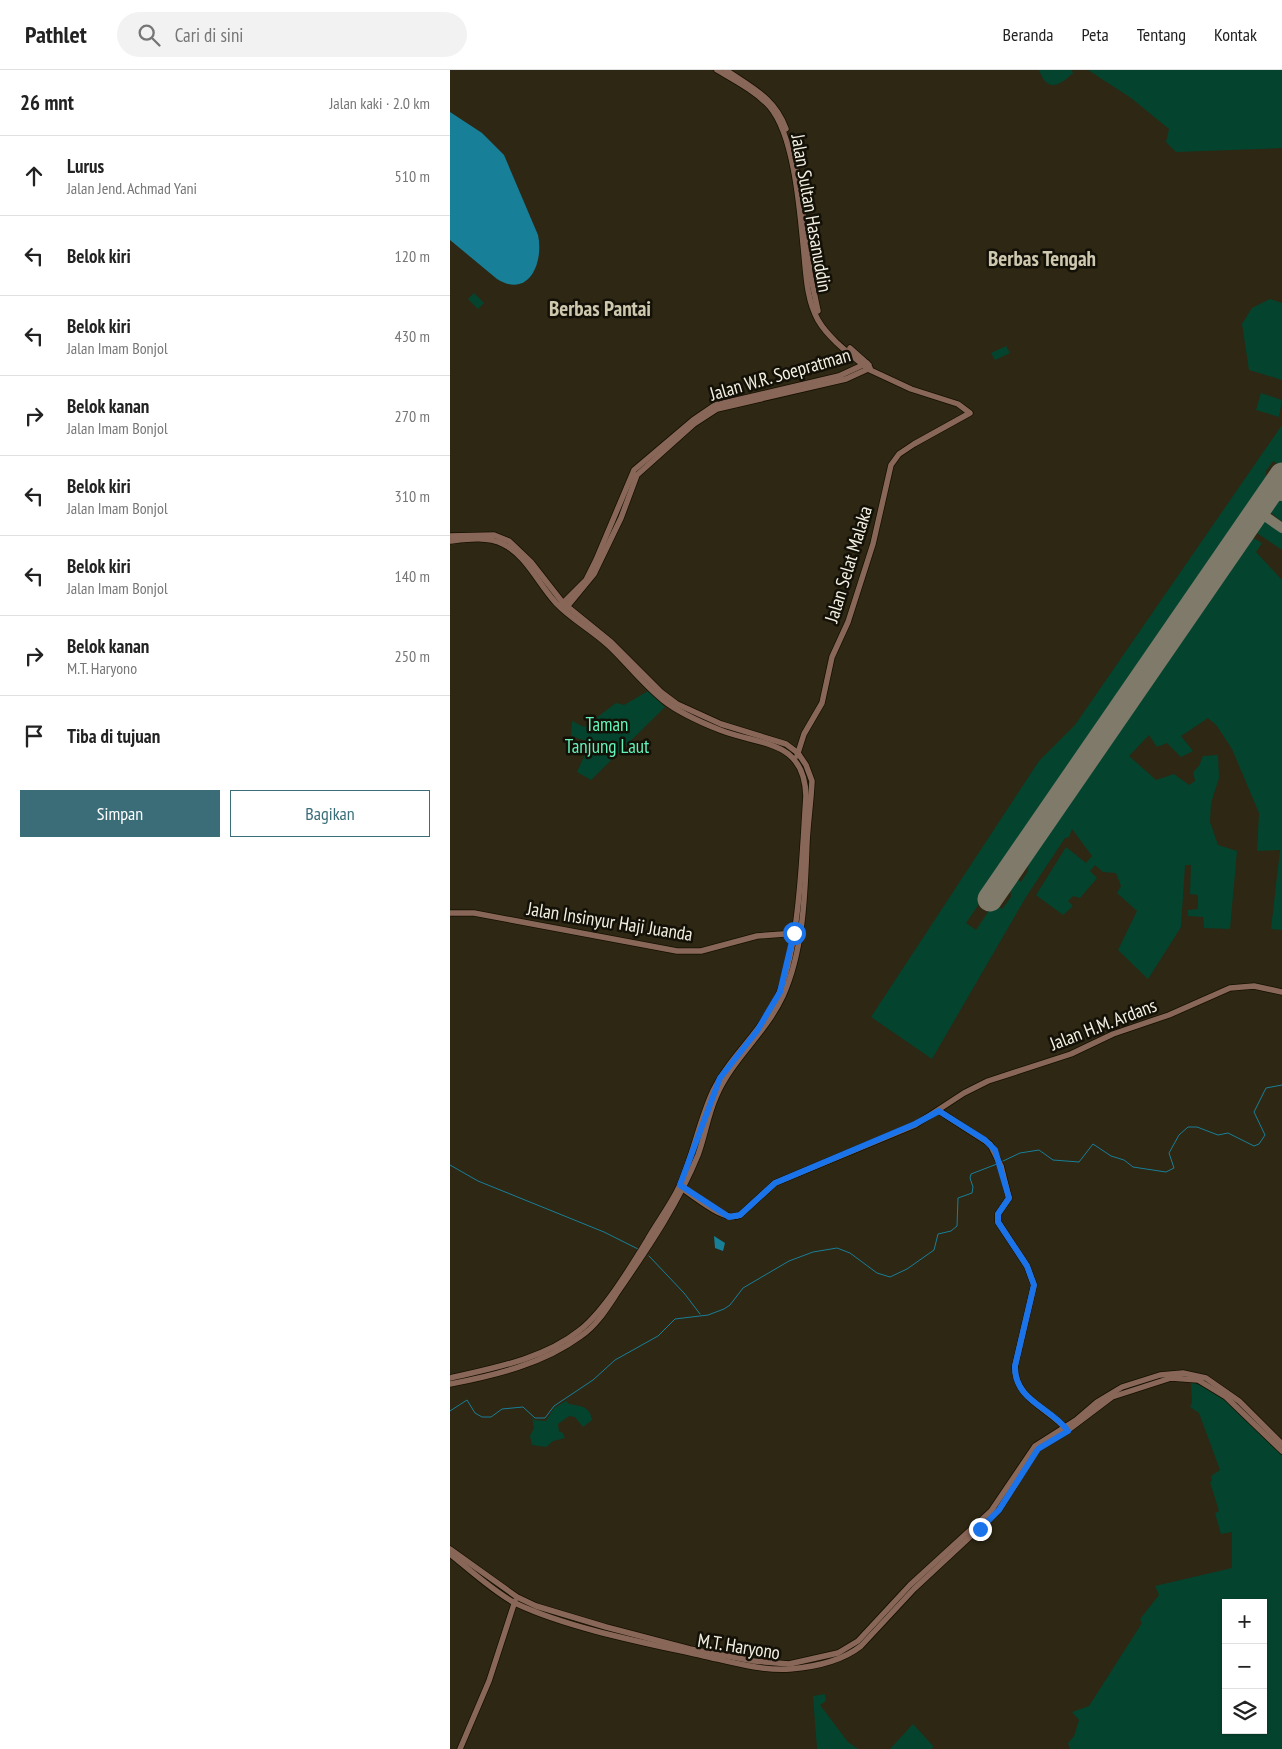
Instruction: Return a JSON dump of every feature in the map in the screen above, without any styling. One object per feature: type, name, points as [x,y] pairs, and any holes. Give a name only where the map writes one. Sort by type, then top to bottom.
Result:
[{"type":"street","name":"Jalan Sultan Hasanuddin","points":[[717,70],[763,101],[778,120],[790,160],[806,274],[815,313],[829,334],[869,367]]},
{"type":"street","name":"Jalan Sultan Hasanuddin","points":[[726,70],[771,101],[782,118],[794,160],[802,202],[810,272],[819,314],[833,333],[869,367]]},
{"type":"street","name":"Jalan Selat Malaka","points":[[797,756],[804,734],[822,704],[832,657],[848,622],[874,544],[891,465],[899,454],[914,444],[970,413],[958,404],[911,389],[869,367]]},
{"type":"street","name":"Jalan W.R. Soepratman","points":[[564,607],[590,581],[636,472],[669,442],[717,409],[846,379],[869,367]]},
{"type":"street","name":"Jalan W.R. Soepratman","points":[[564,607],[586,580],[612,531]]},
{"type":"street","points":[[450,541],[457,538],[494,535],[509,541],[531,562],[564,607]]},
{"type":"street","points":[[450,536],[483,539],[504,545],[519,557],[564,607],[611,642],[661,692],[678,704],[721,724],[785,743],[806,765],[812,782],[794,960],[784,995],[762,1032],[724,1080],[715,1098],[698,1154],[643,1251],[591,1320],[560,1346],[517,1368],[450,1384]]},
{"type":"street","points":[[554,593],[574,593]]},
{"type":"street","name":"Jalan Insinyur Haji Juanda","points":[[450,913],[474,913],[683,952],[718,948],[757,936],[796,933]]},
{"type":"street","name":"Jalan H.M. Ardans","points":[[681,1187],[729,1217],[740,1215],[775,1183],[908,1128],[939,1111],[964,1093],[988,1081],[1071,1054],[1113,1034],[1169,1015],[1230,988],[1249,985],[1282,992]]},
{"type":"street","points":[[939,1111],[985,1140],[995,1150],[1009,1198],[998,1219],[1027,1266],[1034,1291],[1015,1366],[1016,1376],[1019,1386],[1027,1397],[1066,1429]]},
{"type":"street","points":[[450,1378],[515,1362],[552,1350]]},
{"type":"street","name":"M.T. Haryono","points":[[450,1554],[516,1600],[606,1627],[690,1649],[772,1663],[797,1662],[838,1653],[858,1642],[991,1512],[1031,1450],[1043,1440],[1066,1429],[1108,1394],[1173,1373],[1197,1375],[1215,1382],[1246,1412]]},
{"type":"street","points":[[1246,1412],[1282,1444]]},
{"type":"street","points":[[1246,1412],[1282,1451]]},
{"type":"street","name":"M.T. Haryono","points":[[450,1549],[516,1600]]},
{"type":"street","points":[[460,1749],[488,1680],[516,1600]]},
{"type":"green space","points":[[1039,70],[1072,70],[1073,73],[1062,82],[1053,85],[1046,82]]},
{"type":"green space","points":[[1088,70],[1282,70],[1282,148],[1176,152],[1166,142],[1169,129],[1131,98]]},
{"type":"green space","points":[[474,293],[484,303],[478,309],[468,299]]},
{"type":"green space","points":[[1270,299],[1282,303],[1282,380],[1249,370],[1242,324],[1252,308]]},
{"type":"green space","points":[[1006,346],[1010,353],[995,360],[991,353]]},
{"type":"green space","points":[[1261,393],[1282,400],[1279,417],[1256,410]]},
{"type":"green space","points":[[1282,425],[1282,464],[1280,466],[1273,461],[1266,471],[1266,487],[966,923],[976,930],[994,903],[1002,909],[1011,897],[1010,881],[1013,876],[1021,882],[1028,871],[1029,854],[1250,536],[1262,543],[1256,552],[1282,580],[1282,930],[1271,929],[1280,850],[1257,851],[1259,813],[1232,749],[1217,726],[1208,718],[1181,736],[1193,751],[1181,757],[1167,743],[1157,747],[1149,735],[1129,756],[1156,780],[1174,774],[1189,785],[1195,781],[1193,772],[1199,766],[1203,756],[1218,755],[1219,778],[1211,803],[1210,822],[1218,845],[1237,851],[1230,929],[1204,928],[1203,917],[1188,916],[1188,910],[1198,909],[1198,895],[1190,894],[1191,865],[1185,865],[1181,927],[1148,979],[1118,950],[1137,911],[1117,893],[1121,886],[1116,873],[1103,872],[1095,865],[1090,871],[1097,878],[1080,898],[1073,896],[1068,901],[1073,906],[1063,915],[1036,895],[1066,847],[1086,863],[1092,856],[1072,829],[1069,837],[1065,838],[1026,897],[932,1059],[871,1017],[1039,761],[1075,725]]},
{"type":"green space","points":[[1272,500],[1282,500],[1282,522],[1269,511],[1269,505]]},
{"type":"green space","points":[[1264,519],[1282,531],[1282,550],[1254,531],[1258,521]]},
{"type":"green space","name":"Taman Tanjung Laut","points":[[648,691],[665,707],[591,780],[577,772],[588,748],[586,741],[571,736],[572,721],[584,727],[616,703],[624,705]]},
{"type":"green space","points":[[1191,1382],[1214,1390],[1282,1455],[1282,1749],[1070,1749],[1068,1743],[1074,1736],[1079,1720],[1072,1712],[1089,1706],[1142,1623],[1140,1619],[1159,1595],[1155,1586],[1232,1568],[1232,1532],[1221,1534],[1215,1513],[1219,1511],[1210,1482],[1212,1481],[1211,1476],[1220,1470],[1199,1413],[1190,1407],[1192,1403]]},
{"type":"green space","points":[[566,1401],[569,1404],[587,1409],[592,1420],[583,1427],[575,1417],[569,1416],[558,1424],[559,1432],[562,1432],[565,1438],[553,1441],[546,1447],[532,1445],[530,1436],[534,1428],[532,1417],[534,1420],[546,1421],[554,1408]]},
{"type":"green space","points":[[825,1694],[826,1701],[820,1705],[848,1742],[858,1749],[817,1749],[813,1696]]},
{"type":"green space","points":[[913,1724],[934,1747],[931,1749],[890,1749]]},
{"type":"water","points":[[450,112],[482,133],[504,155],[538,235],[539,256],[532,275],[526,281],[518,284],[508,284],[497,279],[450,240]]},
{"type":"water","points":[[714,1236],[725,1243],[723,1251],[715,1248]]},
{"type":"waterway","points":[[1001,1162],[1020,1153],[1039,1150],[1053,1160],[1079,1162],[1093,1144],[1111,1156],[1124,1160],[1133,1167],[1166,1172],[1174,1168],[1169,1153],[1179,1135],[1188,1127],[1197,1127],[1218,1135],[1228,1133],[1254,1146],[1259,1144],[1265,1135],[1254,1112],[1266,1088],[1282,1085]]},
{"type":"waterway","points":[[450,1411],[467,1400],[475,1413],[482,1417],[491,1417],[502,1409],[523,1407],[535,1418],[545,1418],[554,1406],[593,1380],[615,1360],[658,1336],[675,1319],[708,1315],[724,1309],[730,1305],[743,1288],[789,1261],[813,1252],[837,1248],[850,1253],[877,1273],[890,1277],[907,1269],[934,1250],[938,1234],[951,1231],[957,1226],[958,1198],[972,1193],[971,1174],[997,1164]]},
{"type":"waterway","points":[[450,1165],[478,1181],[604,1232],[638,1249]]},
{"type":"waterway","points":[[649,1256],[684,1293],[700,1314]]},
{"type":"taxiway","points":[[1268,495],[1282,496]]},
{"type":"taxiway","points":[[1254,516],[1262,514],[1262,504]]},
{"type":"taxiway","points":[[1262,514],[1282,528]]},
{"type":"runway","points":[[990,899],[1282,475]]},
{"type":"district","name":"Berbas Tengah","points":[[1042,259]]},
{"type":"district","name":"Berbas Pantai","points":[[600,309]]},
{"type":"route","points":[[794,933],[780,992],[773,1007],[757,1031],[720,1078],[712,1093],[680,1185],[729,1217],[734,1218],[744,1212],[764,1191],[775,1183],[915,1124],[932,1113],[942,1112],[990,1144],[995,1150],[1001,1166],[1009,1196],[1009,1201],[998,1214],[998,1222],[1027,1266],[1034,1285],[1015,1366],[1016,1376],[1019,1386],[1027,1397],[1068,1431],[1045,1443],[1034,1453],[999,1510],[980,1529]]}]
